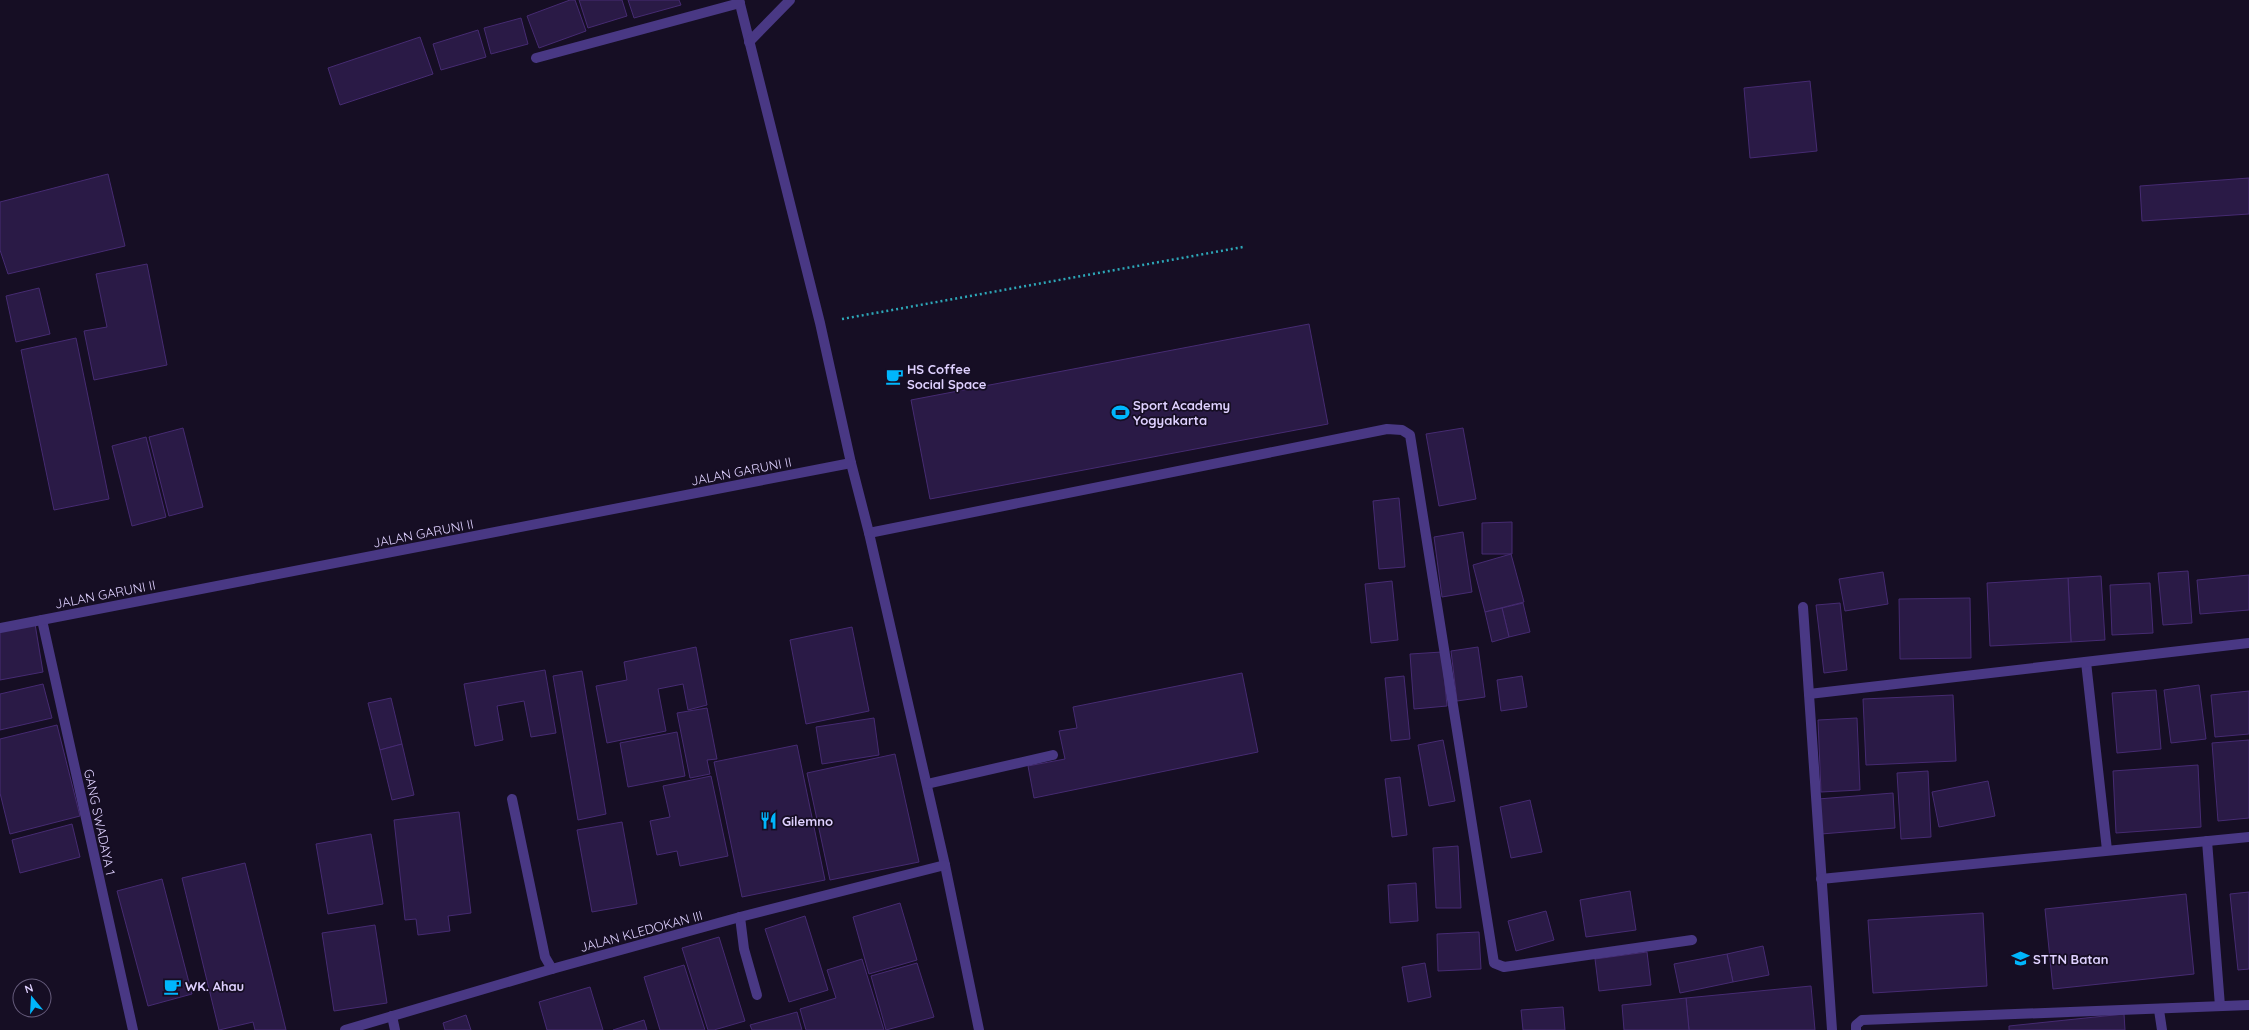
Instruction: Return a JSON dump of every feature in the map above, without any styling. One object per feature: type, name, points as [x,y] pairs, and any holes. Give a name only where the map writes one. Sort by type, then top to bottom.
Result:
[{"type":"street","points":[[750,42],[790,0]]},
{"type":"street","points":[[536,58],[740,1],[820,323],[851,463],[869,533],[946,865],[979,1030]]},
{"type":"street","points":[[869,533],[1387,429],[1402,430],[1410,435],[1494,963],[1504,967],[1692,940]]},
{"type":"street","name":"JALAN GARUNI II","points":[[0,628],[851,463]]},
{"type":"street","points":[[1803,607],[1832,1030]]},
{"type":"street","name":"GANG SWADAYA 1","points":[[42,620],[132,1030]]},
{"type":"street","points":[[1809,694],[2249,643]]},
{"type":"street","points":[[2086,662],[2107,850]]},
{"type":"street","points":[[927,784],[1053,755]]},
{"type":"street","points":[[512,798],[545,957],[552,969]]},
{"type":"street","points":[[1822,879],[2249,837]]},
{"type":"street","points":[[2207,841],[2220,1006]]},
{"type":"street","name":"JALAN KLEDOKAN III","points":[[345,1030],[552,969],[740,917],[946,865]]},
{"type":"street","points":[[740,917],[744,949],[757,995]]},
{"type":"street","points":[[1856,1030],[1856,1025],[1862,1020],[2159,1010],[2249,1005]]},
{"type":"street","points":[[2159,1010],[2162,1030]]},
{"type":"street","points":[[392,1016],[395,1030]]},
{"type":"path","points":[[820,323],[1243,247]]},
{"type":"building","points":[[570,0],[575,0],[586,31],[539,48],[527,16]]},
{"type":"building","points":[[579,0],[622,0],[627,16],[588,28]]},
{"type":"building","points":[[628,0],[679,0],[681,5],[634,18]]},
{"type":"building","points":[[521,18],[528,44],[491,54],[484,28]]},
{"type":"building","points":[[478,30],[486,57],[441,70],[433,44]]},
{"type":"building","points":[[420,37],[433,74],[340,105],[328,68]]},
{"type":"building","points":[[1810,81],[1817,151],[1750,158],[1744,88]]},
{"type":"building","points":[[108,174],[125,246],[8,274],[0,250],[0,202]]},
{"type":"building","points":[[2249,178],[2249,214],[2142,221],[2140,186]]},
{"type":"building","points":[[147,264],[167,365],[94,380],[84,331],[107,327],[96,274]]},
{"type":"building","points":[[39,288],[50,334],[16,342],[6,296]]},
{"type":"building","name":"Sport Academy Yogyakarta","points":[[1309,324],[1328,424],[930,499],[911,400]]},
{"type":"building","points":[[76,338],[109,499],[54,510],[21,350]]},
{"type":"building","points":[[183,428],[203,507],[169,516],[149,437]]},
{"type":"building","points":[[1463,428],[1476,499],[1439,506],[1426,434]]},
{"type":"building","points":[[146,437],[166,517],[132,526],[112,446]]},
{"type":"building","points":[[1399,498],[1405,567],[1379,569],[1373,501]]},
{"type":"building","points":[[1512,522],[1512,554],[1482,554],[1482,523]]},
{"type":"building","points":[[1463,532],[1472,592],[1442,597],[1434,537]]},
{"type":"building","points":[[1511,554],[1524,602],[1485,612],[1473,565]]},
{"type":"building","points":[[2188,571],[2192,623],[2163,625],[2158,573]]},
{"type":"building","points":[[1883,572],[1888,604],[1845,611],[1839,579]]},
{"type":"building","points":[[2249,575],[2249,610],[2200,614],[2197,580]]},
{"type":"building","points":[[2101,576],[2105,640],[2071,642],[2068,578]]},
{"type":"building","points":[[2068,578],[2071,642],[1990,646],[1987,583]]},
{"type":"building","points":[[1392,581],[1398,640],[1371,643],[1365,584]]},
{"type":"building","points":[[2150,583],[2153,633],[2112,635],[2110,585]]},
{"type":"building","points":[[1970,598],[1971,658],[1900,659],[1899,599]]},
{"type":"building","points":[[1523,603],[1530,632],[1509,637],[1502,608]]},
{"type":"building","points":[[1840,603],[1847,670],[1824,673],[1816,605]]},
{"type":"building","points":[[1502,608],[1509,637],[1492,642],[1485,612]]},
{"type":"building","points":[[35,624],[43,672],[0,680],[0,631]]},
{"type":"building","points":[[852,627],[869,711],[806,724],[790,640]]},
{"type":"building","points":[[696,647],[707,705],[688,710],[683,684],[658,689],[666,731],[607,743],[596,686],[627,680],[624,662]]},
{"type":"building","points":[[1478,647],[1485,697],[1457,701],[1451,651]]},
{"type":"building","points":[[1442,652],[1447,706],[1414,709],[1410,654]]},
{"type":"building","points":[[545,670],[556,733],[531,737],[524,701],[497,706],[503,740],[475,746],[464,684]]},
{"type":"building","points":[[582,671],[606,814],[578,820],[553,676]]},
{"type":"building","points":[[1242,673],[1258,752],[1034,798],[1028,766],[1065,759],[1059,731],[1077,728],[1073,707]]},
{"type":"building","points":[[1404,676],[1410,739],[1391,741],[1385,678]]},
{"type":"building","points":[[1522,676],[1527,707],[1501,711],[1497,680]]},
{"type":"building","points":[[43,684],[52,718],[0,730],[0,694]]},
{"type":"building","points":[[2199,685],[2206,739],[2171,743],[2164,690]]},
{"type":"building","points":[[2156,690],[2161,749],[2117,753],[2112,693]]},
{"type":"building","points":[[2249,691],[2249,734],[2215,737],[2211,695]]},
{"type":"building","points":[[1953,695],[1956,761],[1866,765],[1863,699]]},
{"type":"building","points":[[391,698],[402,744],[380,750],[368,703]]},
{"type":"building","points":[[707,708],[717,759],[707,760],[710,774],[690,778],[677,713]]},
{"type":"building","points":[[874,718],[879,755],[822,764],[816,727]]},
{"type":"building","points":[[1857,718],[1860,790],[1821,792],[1818,720]]},
{"type":"building","points":[[57,725],[80,816],[10,834],[0,793],[0,739]]},
{"type":"building","points":[[677,732],[685,776],[628,787],[620,743]]},
{"type":"building","points":[[1443,740],[1455,801],[1429,806],[1418,745]]},
{"type":"building","points":[[2249,740],[2249,818],[2218,821],[2212,743]]},
{"type":"building","points":[[402,744],[414,795],[392,800],[380,750]]},
{"type":"building","name":"Gilemno","points":[[797,745],[825,880],[742,897],[714,762]]},
{"type":"building","points":[[895,754],[919,862],[830,880],[807,773]]},
{"type":"building","points":[[2198,765],[2201,827],[2116,833],[2113,771]]},
{"type":"building","points":[[1928,771],[1931,837],[1901,839],[1897,773]]},
{"type":"building","points":[[711,776],[728,856],[680,866],[677,851],[657,855],[650,821],[670,817],[663,786]]},
{"type":"building","points":[[1400,777],[1407,835],[1392,837],[1385,779]]},
{"type":"building","points":[[1988,781],[1995,816],[1939,827],[1932,792]]},
{"type":"building","points":[[1893,793],[1895,828],[1821,834],[1818,799]]},
{"type":"building","points":[[1530,800],[1542,852],[1511,858],[1500,807]]},
{"type":"building","points":[[459,812],[471,913],[448,916],[450,931],[418,935],[416,919],[405,920],[394,820]]},
{"type":"building","points":[[622,822],[637,904],[592,912],[577,830]]},
{"type":"building","points":[[72,824],[80,857],[20,873],[12,840]]},
{"type":"building","points":[[371,834],[383,904],[328,914],[316,844]]},
{"type":"building","points":[[1458,846],[1461,908],[1436,908],[1433,848]]},
{"type":"building","points":[[245,863],[286,1030],[255,1030],[253,1022],[219,1030],[182,878]]},
{"type":"building","points":[[162,879],[192,994],[148,1006],[117,891]]},
{"type":"building","points":[[1416,883],[1418,921],[1390,923],[1388,885]]},
{"type":"building","points":[[1630,891],[1636,930],[1586,937],[1580,900]]},
{"type":"building","points":[[2249,892],[2249,969],[2238,970],[2230,894]]},
{"type":"building","points":[[2186,894],[2194,974],[2053,989],[2045,909]]},
{"type":"building","points":[[900,903],[917,960],[869,974],[853,917]]},
{"type":"building","points":[[1546,911],[1554,940],[1516,951],[1508,921]]},
{"type":"building","points":[[1983,913],[1987,986],[1873,993],[1868,920]]},
{"type":"building","points":[[805,916],[828,990],[789,1002],[765,929]]},
{"type":"building","points":[[375,925],[387,1003],[334,1011],[322,933]]},
{"type":"building","points":[[1479,932],[1481,969],[1438,971],[1437,934]]},
{"type":"building","points":[[719,937],[745,1021],[714,1030],[708,1030],[682,948]]},
{"type":"building","points":[[1763,946],[1769,975],[1733,982],[1727,954]]},
{"type":"building","points":[[1647,952],[1651,985],[1599,991],[1595,959]]},
{"type":"building","points":[[1727,954],[1733,982],[1680,993],[1674,964]]},
{"type":"building","points":[[862,959],[884,1030],[806,1030],[800,1009],[836,998],[827,970]]},
{"type":"building","points":[[917,963],[934,1017],[886,1030],[871,976]]},
{"type":"building","points":[[1425,963],[1431,997],[1408,1002],[1402,967]]},
{"type":"building","points":[[684,965],[705,1030],[660,1030],[644,977]]},
{"type":"building","points":[[1811,986],[1815,1030],[1689,1030],[1686,998]]},
{"type":"building","points":[[590,987],[603,1030],[547,1030],[539,1002]]},
{"type":"building","points":[[1686,998],[1689,1030],[1624,1030],[1622,1005]]},
{"type":"building","points":[[1563,1007],[1565,1030],[1523,1030],[1521,1010]]},
{"type":"building","points":[[797,1012],[802,1030],[752,1030],[750,1025]]},
{"type":"building","points":[[2124,1014],[2125,1030],[2009,1030],[2009,1026]]},
{"type":"building","points":[[466,1015],[471,1030],[445,1030],[443,1023]]},
{"type":"building","points":[[644,1020],[647,1030],[613,1030]]},
{"type":"place","name":"HS Coffee Social Space","points":[[894,376]]},
{"type":"place","name":"Sport Academy Yogyakarta","points":[[1120,412]]},
{"type":"place","name":"Gilemno","points":[[769,821]]},
{"type":"place","name":"STTN Batan","points":[[2020,959]]},
{"type":"place","name":"WK. Ahau","points":[[172,986]]}]
